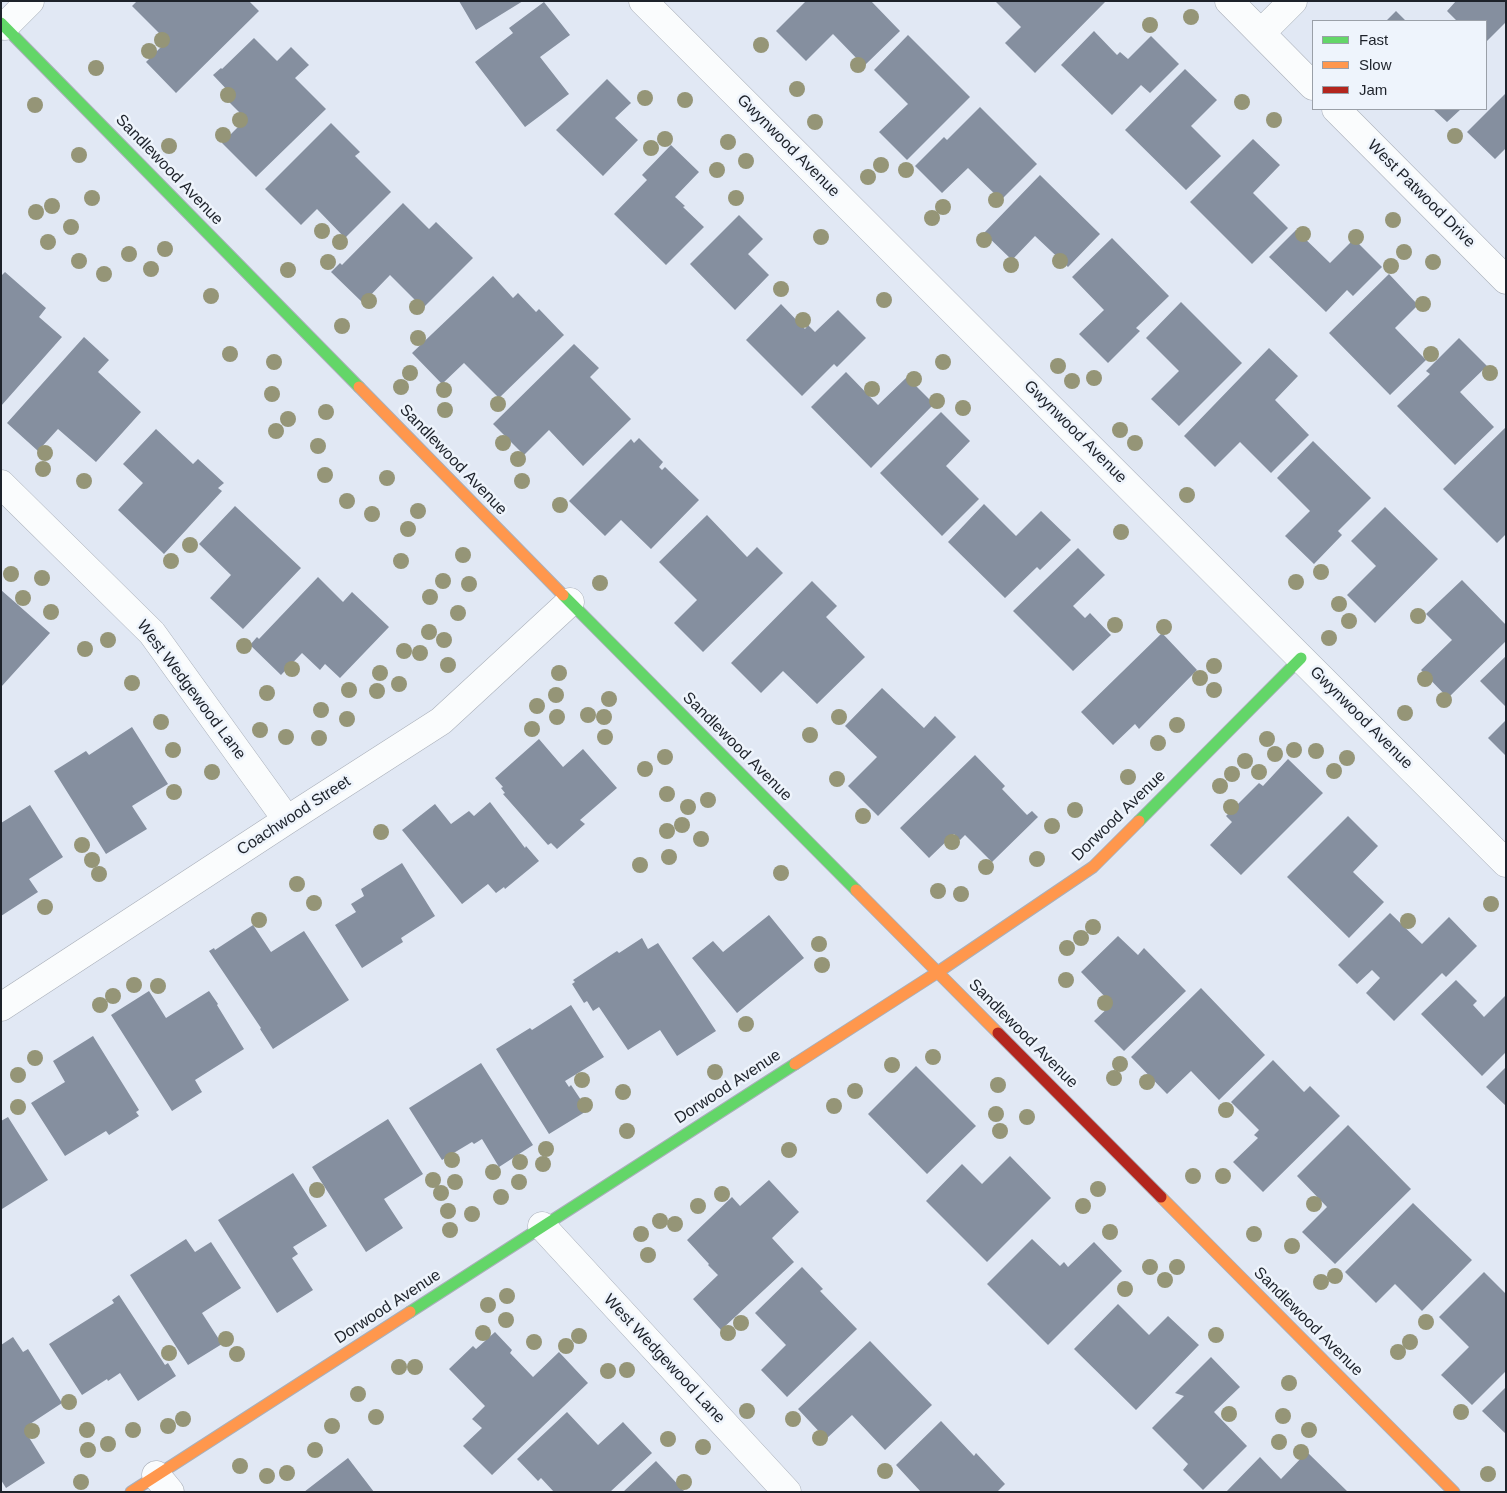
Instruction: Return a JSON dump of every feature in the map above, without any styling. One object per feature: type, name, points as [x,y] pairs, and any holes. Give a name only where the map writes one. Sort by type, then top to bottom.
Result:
[{"type":"street","points":[[3,24],[30,1]]},
{"type":"street","name":"Gwynwood Avenue","points":[[644,1],[1506,863]]},
{"type":"street","points":[[1229,1],[1312,85]]},
{"type":"street","points":[[1261,33],[1293,1]]},
{"type":"street","name":"Sandlewood Avenue","points":[[3,24],[570,602],[1454,1492]]},
{"type":"street","name":"West Patwood Drive","points":[[1337,110],[1506,280]]},
{"type":"street","name":"West Wedgewood Lane","points":[[1,484],[152,633],[287,820]]},
{"type":"street","name":"Coachwood Street","points":[[1,1007],[441,721],[570,602]]},
{"type":"street","name":"Dorwood Avenue","points":[[131,1492],[163,1483],[542,1226],[938,972],[1093,867],[1301,658]]},
{"type":"street","name":"West Wedgewood Lane","points":[[542,1226],[787,1492]]},
{"type":"building","points":[[137,1],[249,1],[259,11],[176,93],[146,62],[167,41],[132,6]]},
{"type":"building","points":[[459,1],[523,1],[476,30]]},
{"type":"building","points":[[806,1],[871,1],[900,31],[864,66],[833,34],[806,61],[776,31]]},
{"type":"building","points":[[995,1],[1106,1],[1035,73],[1005,43],[1021,27]]},
{"type":"building","points":[[1456,1],[1506,1],[1506,22],[1487,41],[1487,20],[1456,20],[1447,11]]},
{"type":"building","points":[[544,2],[570,35],[540,57],[569,94],[525,127],[475,62],[513,33],[509,28]]},
{"type":"building","points":[[1396,11],[1405,20],[1387,20]]},
{"type":"building","points":[[1094,31],[1117,55],[1120,52],[1128,59],[1151,36],[1179,64],[1150,93],[1141,85],[1112,115],[1061,65]]},
{"type":"building","points":[[908,35],[970,97],[907,160],[879,132],[908,104],[874,70]]},
{"type":"building","points":[[254,38],[277,61],[291,47],[309,65],[295,78],[326,109],[256,177],[222,143],[246,119],[227,100],[232,95],[213,75],[222,69]]},
{"type":"building","points":[[1185,69],[1217,100],[1191,126],[1221,156],[1186,190],[1125,130]]},
{"type":"building","points":[[607,79],[631,103],[615,118],[638,140],[603,176],[556,130]]},
{"type":"building","points":[[1506,93],[1506,148],[1495,159],[1467,132]]},
{"type":"building","points":[[980,107],[1037,164],[1001,200],[968,168],[942,193],[915,166],[944,137],[947,140]]},
{"type":"building","points":[[1434,110],[1460,110],[1447,122]]},
{"type":"building","points":[[331,123],[360,152],[355,156],[391,192],[345,238],[317,209],[301,225],[265,189]]},
{"type":"building","points":[[1253,139],[1280,165],[1253,193],[1288,228],[1252,264],[1190,202]]},
{"type":"building","points":[[671,145],[699,172],[675,197],[704,227],[666,265],[614,214],[647,180],[642,175]]},
{"type":"building","points":[[1040,175],[1100,234],[1068,267],[1035,236],[1012,260],[984,233]]},
{"type":"building","points":[[403,203],[429,229],[436,222],[473,258],[423,308],[390,275],[363,303],[331,272],[340,263],[342,265]]},
{"type":"building","points":[[739,215],[763,239],[748,254],[769,275],[735,310],[690,264]]},
{"type":"building","points":[[1296,230],[1330,263],[1354,239],[1382,267],[1353,296],[1347,290],[1326,312],[1269,257]]},
{"type":"building","points":[[1112,238],[1169,296],[1136,328],[1140,331],[1108,363],[1079,334],[1104,310],[1072,277]]},
{"type":"building","points":[[5,272],[46,308],[39,317],[62,337],[1,406],[1,276]]},
{"type":"building","points":[[1389,274],[1418,305],[1395,328],[1426,360],[1390,395],[1329,333]]},
{"type":"building","points":[[493,276],[513,298],[518,293],[536,312],[539,309],[564,335],[499,398],[464,363],[442,384],[412,353]]},
{"type":"building","points":[[1181,302],[1242,363],[1179,426],[1151,399],[1179,371],[1146,338]]},
{"type":"building","points":[[781,304],[805,329],[808,325],[815,332],[838,310],[866,338],[837,367],[834,364],[802,396],[746,340]]},
{"type":"building","points":[[84,337],[109,360],[98,372],[141,412],[96,462],[58,429],[38,451],[7,423]]},
{"type":"building","points":[[1459,338],[1487,366],[1460,392],[1494,427],[1455,465],[1397,406],[1430,374],[1426,371]]},
{"type":"building","points":[[574,344],[599,368],[590,377],[631,419],[583,466],[549,430],[524,455],[493,424]]},
{"type":"building","points":[[1269,348],[1298,376],[1275,400],[1309,435],[1271,473],[1240,442],[1215,467],[1184,436]]},
{"type":"building","points":[[846,372],[878,405],[907,377],[934,404],[871,468],[811,407]]},
{"type":"building","points":[[941,412],[970,441],[946,466],[979,499],[942,536],[880,473]]},
{"type":"building","points":[[1506,427],[1506,534],[1497,543],[1443,489]]},
{"type":"building","points":[[156,429],[193,464],[198,459],[224,483],[218,488],[222,491],[164,554],[118,510],[143,483],[123,464]]},
{"type":"building","points":[[639,438],[663,462],[659,467],[662,470],[665,467],[699,500],[651,549],[621,520],[605,536],[569,501],[631,439],[634,443]]},
{"type":"building","points":[[1313,441],[1371,498],[1338,531],[1342,535],[1314,564],[1285,536],[1310,511],[1277,478]]},
{"type":"building","points":[[984,504],[1016,536],[1041,511],[1071,540],[1040,570],[1037,567],[1005,598],[948,542]]},
{"type":"building","points":[[235,506],[301,568],[243,629],[210,598],[231,575],[199,544]]},
{"type":"building","points":[[1385,507],[1438,559],[1375,623],[1347,595],[1376,566],[1351,541]]},
{"type":"building","points":[[707,515],[747,557],[757,547],[783,573],[703,652],[674,623],[697,600],[659,562]]},
{"type":"building","points":[[1078,548],[1105,575],[1073,606],[1085,618],[1090,613],[1111,635],[1073,671],[1013,611]]},
{"type":"building","points":[[318,577],[343,602],[352,592],[389,627],[340,678],[325,664],[320,670],[302,653],[281,675],[250,645],[257,637],[259,639]]},
{"type":"building","points":[[1462,580],[1506,625],[1506,641],[1448,698],[1421,670],[1452,640],[1426,614]]},
{"type":"building","points":[[812,581],[837,606],[826,617],[865,657],[817,704],[783,671],[761,693],[731,663]]},
{"type":"building","points":[[1,590],[50,633],[1,687]]},
{"type":"building","points":[[1162,633],[1197,670],[1139,729],[1135,724],[1113,745],[1081,712]]},
{"type":"building","points":[[1506,656],[1506,707],[1480,681]]},
{"type":"building","points":[[882,688],[924,728],[935,716],[956,737],[878,816],[848,786],[877,757],[845,726]]},
{"type":"building","points":[[1506,720],[1506,756],[1488,738]]},
{"type":"building","points":[[132,727],[168,784],[132,806],[147,829],[106,854],[54,771],[86,751],[89,755]]},
{"type":"building","points":[[539,739],[563,767],[583,749],[617,788],[580,820],[585,824],[557,849],[551,843],[548,845],[503,794],[505,793],[501,788],[503,787],[495,778]]},
{"type":"building","points":[[975,755],[1005,786],[1002,789],[1027,815],[1032,811],[1038,817],[992,862],[965,835],[960,840],[954,834],[929,858],[900,828]]},
{"type":"building","points":[[1288,759],[1323,793],[1241,875],[1210,845],[1232,822],[1226,816],[1259,783],[1263,786]]},
{"type":"building","points":[[490,802],[525,848],[526,846],[539,861],[505,889],[504,887],[496,893],[488,884],[462,904],[402,830],[435,804],[451,824],[469,811],[474,816]]},
{"type":"building","points":[[30,805],[63,857],[29,879],[38,892],[1,916],[1,823]]},
{"type":"building","points":[[1348,816],[1378,846],[1353,872],[1384,902],[1349,938],[1287,877]]},
{"type":"building","points":[[402,863],[435,916],[401,938],[403,942],[362,968],[335,925],[356,912],[351,904],[364,896],[361,889]]},
{"type":"building","points":[[1390,913],[1422,944],[1449,917],[1477,946],[1446,977],[1442,973],[1394,1021],[1366,993],[1380,978],[1372,970],[1357,984],[1338,965]]},
{"type":"building","points":[[769,915],[804,958],[737,1013],[692,958],[713,941],[723,952]]},
{"type":"building","points":[[253,925],[271,952],[304,931],[349,1000],[273,1049],[209,951],[214,948],[215,950]]},
{"type":"building","points":[[1118,936],[1138,955],[1144,948],[1186,991],[1124,1051],[1094,1021],[1112,1004],[1081,972]]},
{"type":"building","points":[[642,938],[648,949],[658,943],[716,1031],[677,1056],[660,1030],[628,1050],[599,1007],[593,1011],[587,1001],[584,1003],[572,984],[575,982],[573,980],[617,951],[619,953]]},
{"type":"building","points":[[1456,980],[1477,1001],[1473,1005],[1484,1017],[1506,995],[1506,1052],[1482,1076],[1421,1014]]},
{"type":"building","points":[[1201,988],[1265,1055],[1219,1100],[1191,1071],[1167,1094],[1131,1057]]},
{"type":"building","points":[[149,991],[166,1018],[209,991],[244,1049],[195,1080],[202,1092],[172,1111],[111,1015]]},
{"type":"building","points":[[571,1005],[604,1057],[565,1081],[569,1087],[571,1085],[583,1103],[581,1105],[585,1112],[549,1134],[496,1049],[530,1028],[532,1030]]},
{"type":"building","points":[[93,1036],[139,1110],[136,1112],[139,1116],[109,1135],[106,1131],[65,1156],[31,1103],[65,1082],[53,1061]]},
{"type":"building","points":[[1273,1060],[1304,1092],[1310,1086],[1340,1116],[1263,1192],[1233,1162],[1258,1138],[1254,1135],[1259,1130],[1231,1102]]},
{"type":"building","points":[[481,1063],[533,1145],[499,1167],[482,1139],[474,1144],[472,1142],[442,1160],[409,1108]]},
{"type":"building","points":[[916,1066],[976,1126],[927,1174],[868,1114]]},
{"type":"building","points":[[1506,1067],[1506,1106],[1486,1087]]},
{"type":"building","points":[[8,1117],[48,1180],[2,1209],[1,1121]]},
{"type":"building","points":[[388,1119],[423,1174],[384,1199],[403,1228],[366,1252],[312,1167]]},
{"type":"building","points":[[1348,1125],[1411,1189],[1335,1264],[1302,1232],[1327,1207],[1297,1176]]},
{"type":"building","points":[[1010,1156],[1051,1198],[987,1262],[926,1201],[962,1164],[982,1184]]},
{"type":"building","points":[[293,1173],[327,1226],[293,1247],[298,1254],[292,1258],[313,1290],[277,1313],[218,1220]]},
{"type":"building","points":[[769,1180],[799,1212],[772,1238],[794,1262],[721,1330],[693,1299],[718,1275],[687,1240],[732,1197],[740,1206]]},
{"type":"building","points":[[1413,1203],[1472,1260],[1422,1311],[1395,1284],[1376,1303],[1345,1272]]},
{"type":"building","points":[[186,1239],[195,1252],[211,1242],[241,1288],[202,1313],[222,1344],[188,1365],[130,1275]]},
{"type":"building","points":[[1032,1239],[1060,1266],[1064,1262],[1068,1267],[1094,1242],[1122,1271],[1048,1345],[987,1284]]},
{"type":"building","points":[[802,1267],[823,1289],[820,1291],[857,1329],[787,1397],[761,1370],[786,1345],[755,1313]]},
{"type":"building","points":[[1484,1272],[1506,1294],[1506,1371],[1472,1405],[1441,1375],[1469,1347],[1439,1317]]},
{"type":"building","points":[[119,1295],[165,1365],[168,1363],[176,1376],[138,1401],[120,1373],[82,1395],[49,1344],[114,1303],[112,1300]]},
{"type":"building","points":[[1118,1304],[1149,1335],[1168,1316],[1199,1345],[1136,1410],[1074,1349]]},
{"type":"building","points":[[495,1332],[512,1350],[510,1353],[533,1377],[559,1352],[588,1383],[492,1475],[463,1446],[482,1428],[472,1419],[485,1406],[449,1369],[473,1346],[476,1349]]},
{"type":"building","points":[[13,1337],[23,1352],[28,1349],[62,1403],[30,1424],[25,1431],[45,1463],[6,1488],[1,1480],[1,1345]]},
{"type":"building","points":[[870,1341],[932,1405],[885,1450],[852,1415],[826,1439],[798,1409]]},
{"type":"building","points":[[1211,1357],[1240,1387],[1214,1412],[1247,1446],[1203,1490],[1183,1470],[1188,1464],[1152,1428],[1184,1396],[1175,1393]]},
{"type":"building","points":[[1506,1387],[1506,1434],[1482,1411]]},
{"type":"building","points":[[567,1412],[598,1445],[623,1422],[652,1453],[610,1492],[554,1492],[541,1478],[538,1481],[517,1459]]},
{"type":"building","points":[[941,1421],[974,1456],[976,1453],[1005,1484],[997,1492],[921,1492],[896,1465]]},
{"type":"building","points":[[1307,1452],[1348,1492],[1226,1492],[1260,1457],[1281,1479]]},
{"type":"building","points":[[348,1458],[374,1492],[304,1492]]},
{"type":"building","points":[[656,1461],[684,1491],[623,1492]]},
{"type":"traffic: fast","points":[[1,23],[359,387]]},
{"type":"traffic: fast","points":[[563,595],[856,890]]},
{"type":"traffic: fast","points":[[1139,821],[1301,658]]},
{"type":"traffic: fast","points":[[410,1312],[795,1064]]},
{"type":"traffic: slow","points":[[359,387],[563,595]]},
{"type":"traffic: slow","points":[[795,1064],[938,972],[1093,867],[1139,821]]},
{"type":"traffic: slow","points":[[856,890],[998,1033]]},
{"type":"traffic: slow","points":[[1161,1197],[1454,1492]]},
{"type":"traffic: slow","points":[[131,1492],[410,1312]]},
{"type":"traffic: jam","points":[[998,1033],[1161,1197]]}]
